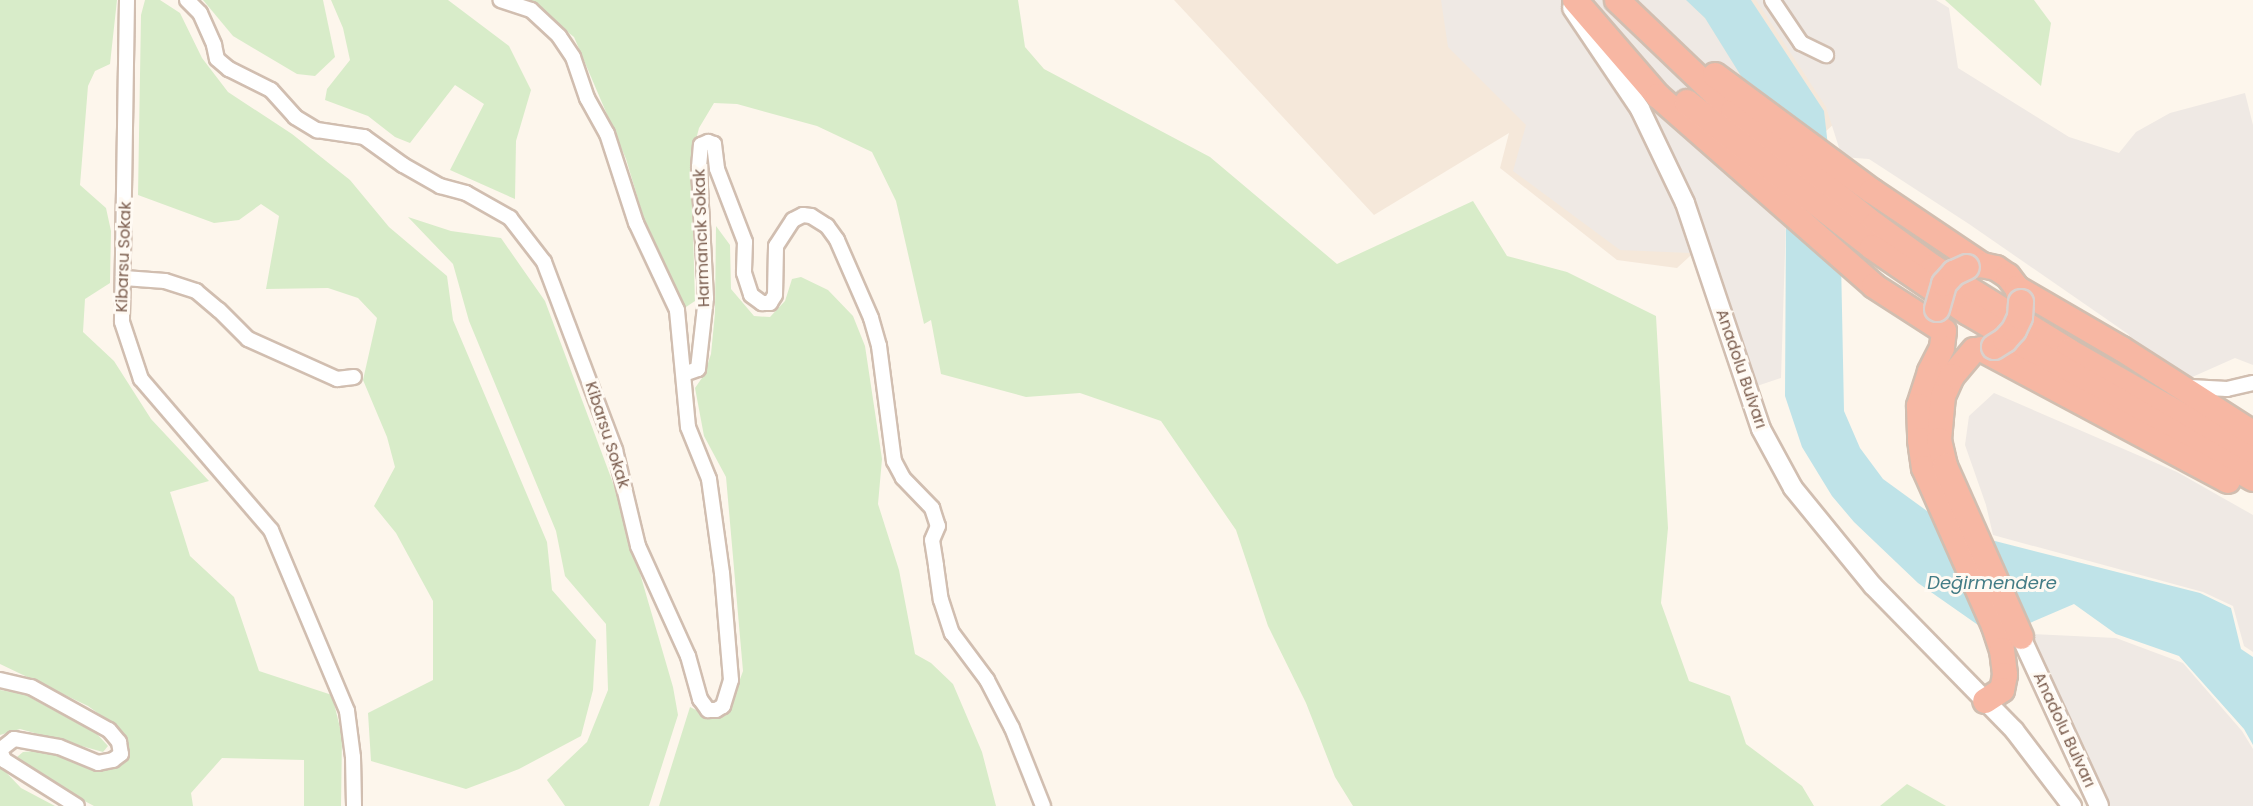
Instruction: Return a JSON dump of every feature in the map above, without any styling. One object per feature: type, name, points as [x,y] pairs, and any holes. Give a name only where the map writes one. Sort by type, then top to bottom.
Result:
[{"type":"highway","points":[[1577,0],[1667,86],[1741,145],[1874,236],[1933,267],[2020,321],[2253,456]]},
{"type":"highway","points":[[1577,0],[1658,96],[1874,285],[1940,320],[1956,342],[1983,349],[2253,495]]},
{"type":"highway","points":[[1617,0],[1734,101],[1872,191],[1974,266]]},
{"type":"highway","points":[[1626,0],[1874,236],[1968,313],[2253,479]]},
{"type":"highway","points":[[1985,701],[2002,690],[2005,675],[2017,647],[1945,466],[1939,440],[1939,416],[1943,396],[1952,376],[1983,349],[2005,340],[2014,330],[2020,317],[2019,295],[2008,276],[1996,268],[1974,266],[1954,273],[1944,284],[1940,320],[1942,348],[1930,372],[1919,406],[1924,468],[1994,626],[2017,647]]},
{"type":"highway","points":[[2019,295],[2122,349],[2253,434]]},
{"type":"street","name":"Kibarsu Sokak","points":[[127,0],[122,322],[141,379],[271,530],[347,711],[353,757],[354,806]]},
{"type":"street","name":"Kibarsu Sokak","points":[[187,0],[200,13],[214,45],[217,59],[229,69],[271,90],[295,117],[317,130],[364,137],[404,165],[440,186],[466,193],[486,203],[510,218],[544,262],[615,450],[638,546],[688,656],[700,699],[708,710],[716,710],[723,706],[731,680],[722,573],[709,479],[688,427],[684,374]]},
{"type":"street","name":"Harmancık Sokak","points":[[501,0],[531,10],[559,36],[573,57],[587,98],[608,134],[636,223],[677,310],[684,374],[698,369],[706,298],[699,167],[701,146],[708,142],[714,144],[717,169],[745,242],[744,273],[751,295],[762,303],[770,303],[775,295],[776,246],[793,220],[803,214],[827,225],[837,240],[871,318],[879,346],[894,461],[903,478],[932,508],[938,526],[932,540],[941,600],[952,633],[987,681],[1012,728],[1043,806]]},
{"type":"street","name":"Anadolu Bulvarı","points":[[1568,0],[1583,28],[1640,109],[1685,203],[1761,429],[1793,488],[1873,586],[2014,730],[2072,806]]},
{"type":"street","points":[[1772,0],[1801,43],[1826,55]]},
{"type":"street","points":[[124,278],[165,282],[196,291],[248,339],[337,379],[354,377]]},
{"type":"street","points":[[2122,349],[2193,388],[2227,388],[2253,383]]},
{"type":"street","name":"Anadolu Bulvarı","points":[[2017,647],[2099,806]]},
{"type":"street","points":[[0,680],[31,687],[109,730],[119,742],[121,754],[113,760],[98,763],[58,747],[14,739],[0,750],[4,760],[77,806]]},
{"type":"shaded area","points":[[1174,0],[1931,0],[1948,19],[1677,268],[1617,260],[1500,168],[1509,133],[1374,215]]},
{"type":"shaded area","points":[[1441,0],[1686,0],[1705,18],[1764,113],[1786,221],[1781,378],[1757,386],[1713,254],[1620,250],[1513,171],[1526,125],[1448,47]]},
{"type":"shaded area","points":[[1756,0],[1936,0],[1949,8],[1958,68],[2069,137],[2119,153],[2136,132],[2170,113],[2245,93],[2253,125],[2253,365],[2235,358],[2190,378],[2142,351],[2128,334],[1969,224],[1869,159],[1842,157],[1826,107]]},
{"type":"shaded area","points":[[1994,393],[2177,472],[2253,515],[2253,652],[2244,646],[2233,606],[2203,592],[1993,535],[1986,505],[1965,445],[1969,416]]},
{"type":"shaded area","points":[[2032,634],[2116,638],[2183,663],[2242,731],[2253,749],[2253,806],[2110,806],[2044,667]]},
{"type":"green space","points":[[0,0],[117,0],[110,64],[95,71],[88,86],[80,185],[106,208],[111,231],[110,283],[85,299],[83,332],[114,361],[151,419],[209,481],[170,492],[190,556],[234,597],[259,671],[332,695],[342,736],[341,806],[304,806],[304,760],[222,758],[191,793],[193,806],[94,806],[45,780],[17,757],[23,752],[45,750],[98,767],[117,767],[129,758],[127,743],[117,727],[88,706],[0,664]]},
{"type":"green space","points":[[145,0],[160,0],[180,13],[202,58],[228,92],[292,134],[350,180],[389,227],[447,276],[453,320],[547,542],[552,590],[596,640],[593,690],[581,736],[519,769],[466,789],[371,761],[368,713],[433,680],[433,601],[396,533],[374,506],[395,467],[387,437],[363,380],[377,318],[358,298],[328,288],[266,289],[279,216],[261,204],[239,220],[214,223],[138,195],[141,15]]},
{"type":"green space","points":[[203,0],[323,0],[335,57],[315,76],[297,74],[233,36]]},
{"type":"green space","points":[[331,0],[448,0],[509,46],[531,90],[516,141],[515,199],[450,170],[484,104],[455,85],[410,143],[395,137],[368,116],[325,100],[327,89],[350,60],[343,28]]},
{"type":"green space","points":[[527,0],[1018,0],[1025,47],[1044,69],[1210,157],[1337,264],[1473,201],[1507,256],[1567,272],[1656,316],[1668,528],[1661,603],[1689,681],[1730,696],[1746,744],[1802,786],[1814,806],[1353,806],[1335,777],[1306,703],[1268,626],[1236,530],[1161,421],[1080,393],[1026,397],[941,374],[931,320],[924,324],[896,201],[872,152],[817,126],[737,104],[714,103],[699,128],[691,159],[695,301],[683,309],[644,219],[626,159],[574,37]]},
{"type":"green space","points":[[1945,0],[2034,0],[2051,23],[2041,86]]},
{"type":"green space","points":[[408,217],[451,231],[501,238],[545,301],[616,491],[673,687],[678,715],[649,806],[565,806],[547,780],[587,742],[608,690],[606,624],[565,576],[556,531],[469,321],[453,264]]},
{"type":"green space","points":[[716,226],[730,245],[731,289],[754,316],[770,317],[785,301],[792,279],[801,277],[828,290],[853,316],[865,346],[882,459],[878,504],[899,570],[915,654],[931,663],[953,684],[982,752],[996,806],[659,806],[690,707],[714,719],[729,710],[743,671],[726,477],[704,436],[695,388],[704,375],[711,354],[715,313]]},
{"type":"green space","points":[[0,690],[24,694],[97,734],[108,746],[103,752],[20,729],[0,735]]},
{"type":"green space","points":[[0,766],[21,788],[55,806],[0,806]]},
{"type":"green space","points":[[1907,784],[1946,806],[1880,806]]},
{"type":"water","name":"Değirmendere","points":[[1686,0],[1751,0],[1824,111],[1841,260],[1844,411],[1860,448],[1883,479],[1927,511],[1991,540],[2200,593],[2231,608],[2241,649],[2253,657],[2253,745],[2244,729],[2179,656],[2116,634],[2074,604],[2025,625],[1978,625],[1918,583],[1854,522],[1832,496],[1802,447],[1785,396],[1786,221],[1764,113],[1705,18]]}]
